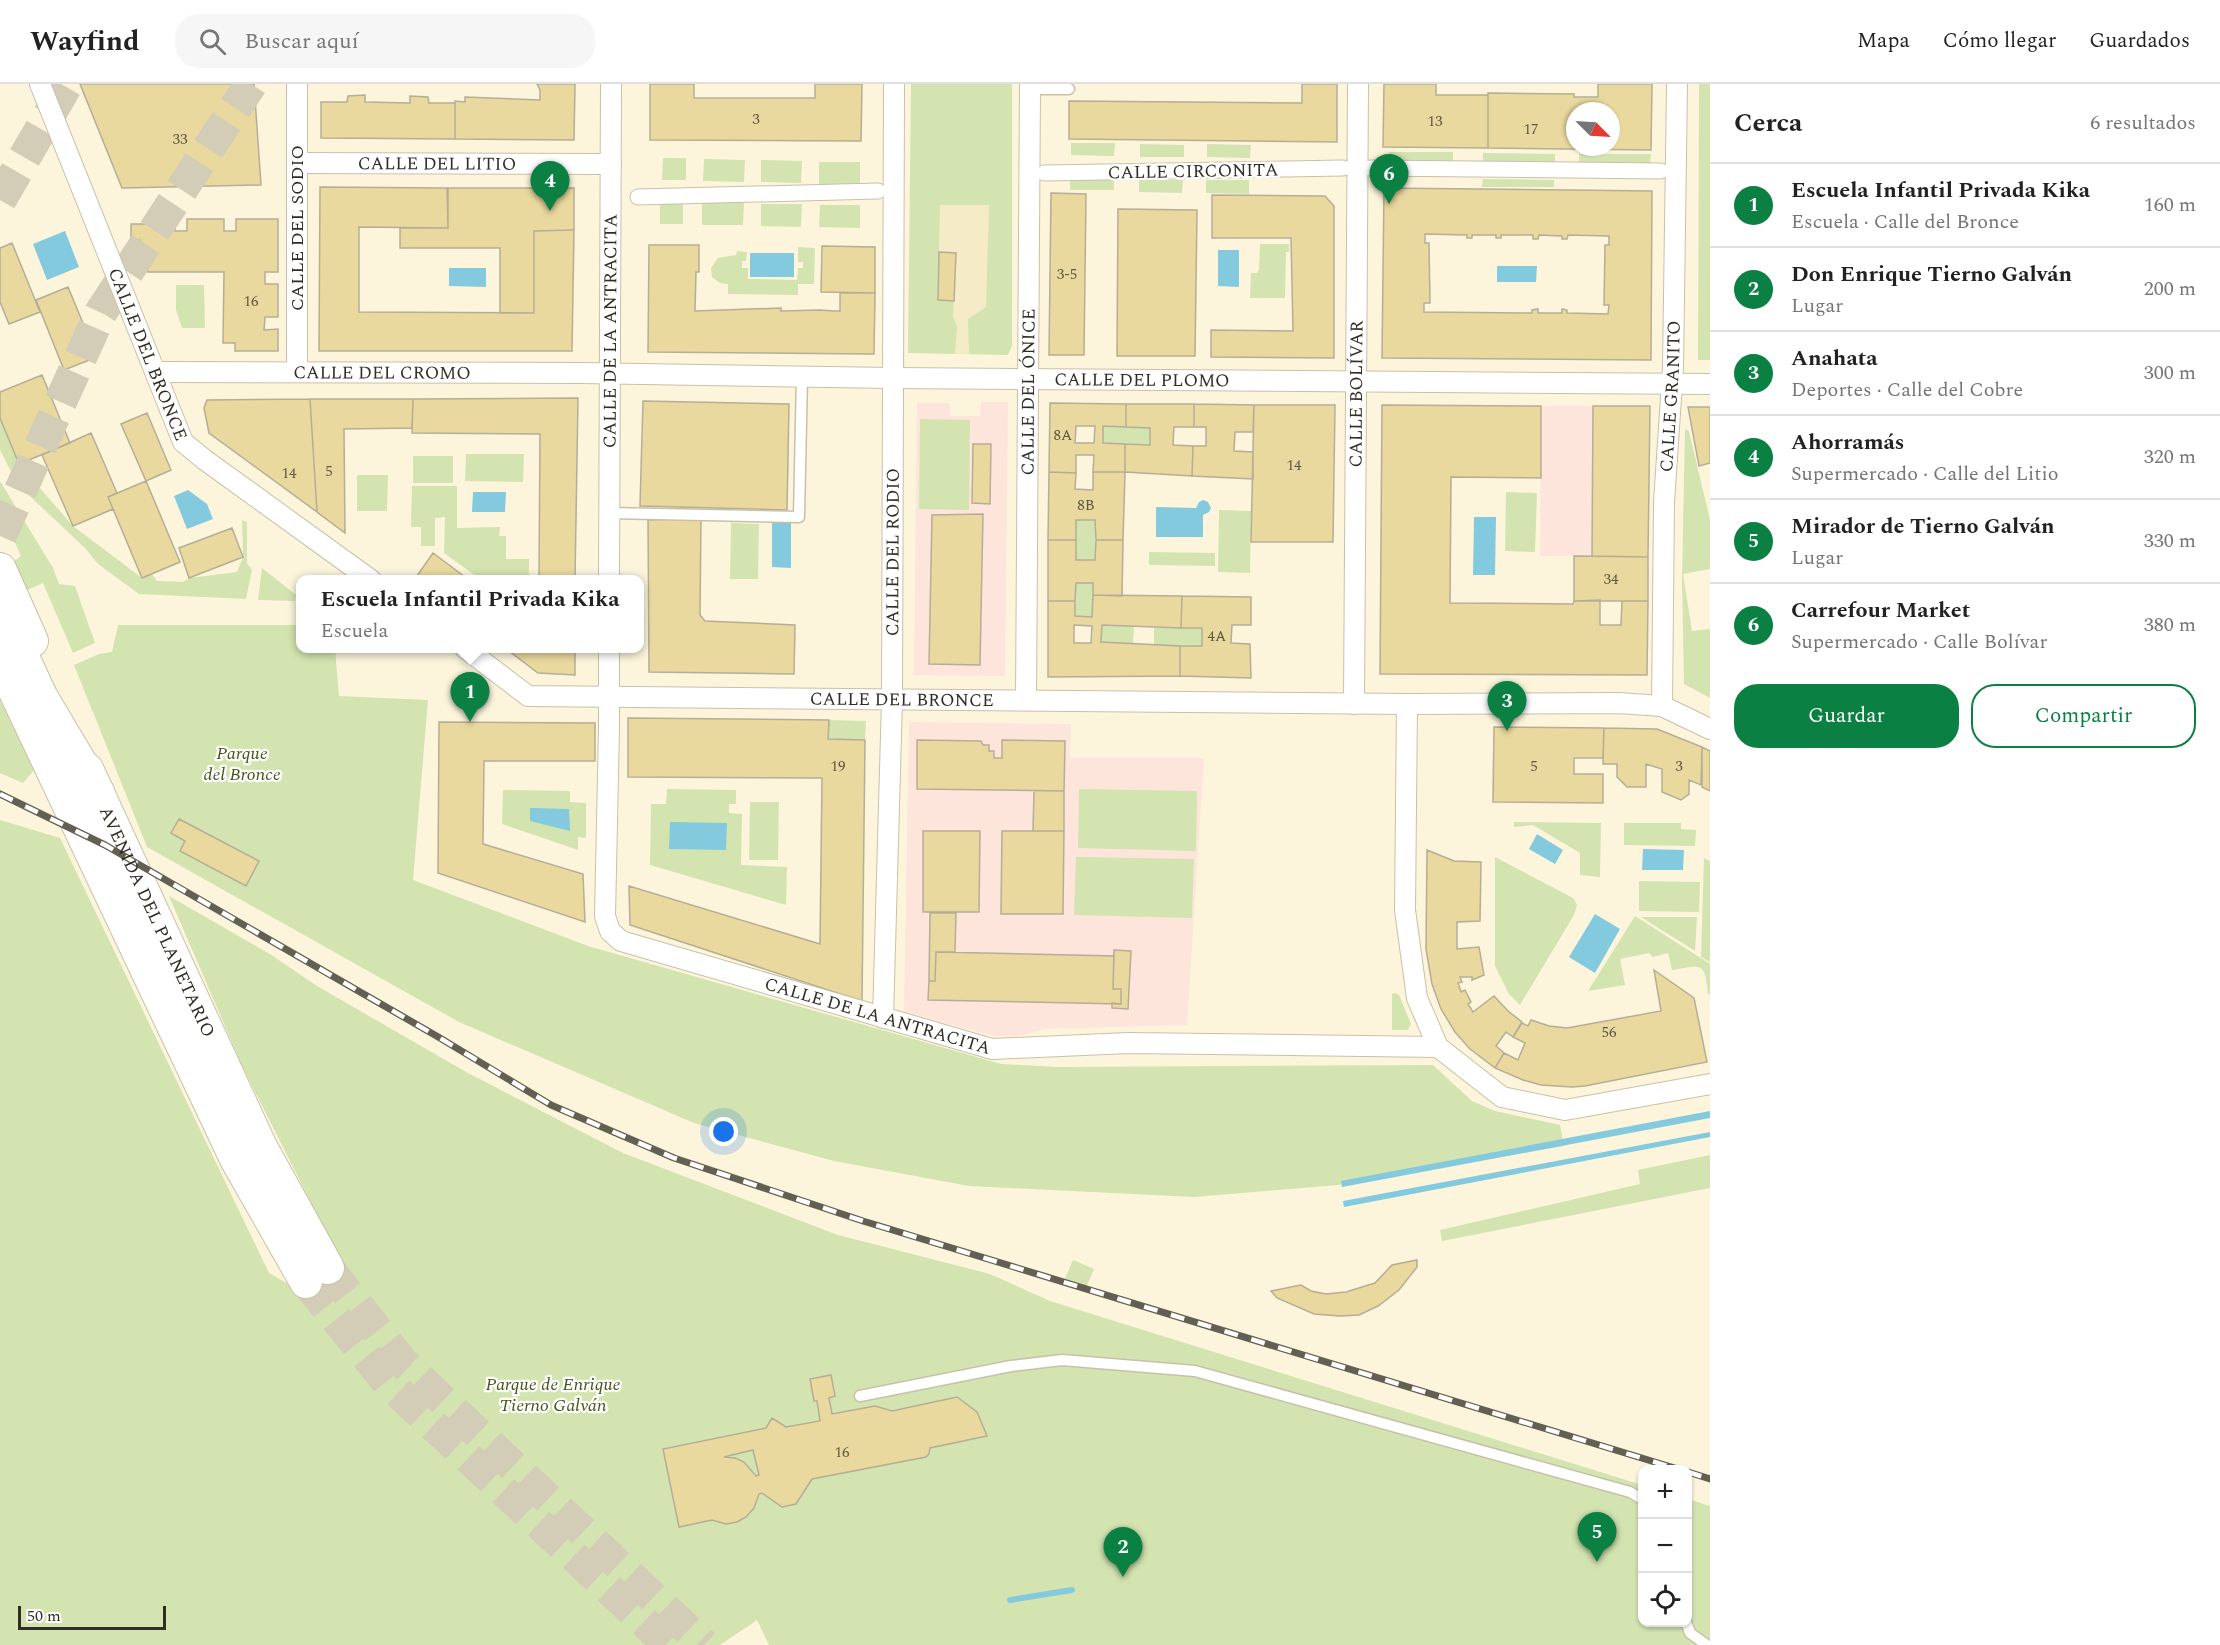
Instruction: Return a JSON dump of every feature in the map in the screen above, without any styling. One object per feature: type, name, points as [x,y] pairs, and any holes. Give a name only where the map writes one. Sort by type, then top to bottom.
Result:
[{"type":"highway","points":[[0,609],[41,697],[98,793]]},
{"type":"main road","name":"AVENIDA DEL PLANETARIO","points":[[0,569],[98,793],[261,1147],[317,1275],[236,1159],[0,660]]},
{"type":"street","name":"CALLE DEL BRONCE","points":[[40,84],[183,442],[365,575]]},
{"type":"street","name":"CALLE DEL SODIO","points":[[297,84],[297,372]]},
{"type":"street","name":"CALLE DE LA ANTRACITA","points":[[609,575],[611,84]]},
{"type":"street","name":"CALLE DEL RODIO","points":[[883,1018],[892,700],[894,84]]},
{"type":"street","name":"CALLE BOLÍVAR","points":[[1354,704],[1358,84]]},
{"type":"street","name":"CALLE GRANITO","points":[[1662,706],[1664,502],[1672,384],[1677,84]]},
{"type":"street","name":"CALLE DEL ÓNICE","points":[[1026,700],[1030,86]]},
{"type":"street","name":"CALLE DEL LITIO","points":[[297,163],[611,164]]},
{"type":"street","name":"CALLE CIRCONITA","points":[[1044,173],[1343,168]]},
{"type":"street","points":[[1371,168],[1661,171]]},
{"type":"street","points":[[638,197],[878,191]]},
{"type":"street","name":"CALLE DEL CROMO","points":[[156,372],[609,373]]},
{"type":"street","name":"CALLE DEL PLOMO","points":[[609,373],[894,378],[1710,384]]},
{"type":"street","name":"CALLE DEL BRONCE","points":[[472,653],[528,696],[1354,704],[1618,703],[1662,706]]},
{"type":"street","name":"CALLE DE LA ANTRACITA","points":[[609,653],[605,916],[610,931],[621,941],[992,1049],[1128,1043],[1438,1047]]},
{"type":"street","points":[[1407,704],[1405,910],[1417,998],[1438,1047],[1502,1098],[1564,1110],[1710,1084]]},
{"type":"street","points":[[1662,706],[1710,729]]},
{"type":"lane","points":[[1030,86],[1069,89]]},
{"type":"lane","points":[[609,513],[799,517],[802,375]]},
{"type":"lane","points":[[860,1396],[1011,1366],[1062,1360],[1195,1371],[1630,1492],[1638,1497]]},
{"type":"lane","points":[[1688,1627],[1690,1633],[1707,1645]]},
{"type":"shaded area","points":[[981,402],[1008,402],[1005,676],[914,675],[917,403],[950,403],[950,416],[980,416]]},
{"type":"shaded area","points":[[1541,406],[1650,406],[1648,557],[1540,556]]},
{"type":"shaded area","points":[[909,722],[1071,724],[1070,758],[1204,758],[1187,1025],[1044,1029],[1019,1036],[993,1036],[904,1012]]},
{"type":"green space","points":[[911,84],[1012,84],[1012,346],[1008,355],[908,353]]},
{"type":"green space","points":[[1699,84],[1710,84],[1710,360],[1698,360]]},
{"type":"green space","points":[[1071,143],[1115,143],[1114,156],[1071,155]]},
{"type":"green space","points":[[1140,144],[1184,145],[1184,157],[1140,157]]},
{"type":"green space","points":[[1207,144],[1251,145],[1250,158],[1207,157]]},
{"type":"green space","points":[[1389,152],[1453,152],[1453,164],[1389,163]]},
{"type":"green space","points":[[1483,153],[1555,154],[1555,165],[1483,164]]},
{"type":"green space","points":[[1651,154],[1650,166],[1579,165],[1579,156]]},
{"type":"green space","points":[[663,158],[686,158],[686,180],[662,180]]},
{"type":"green space","points":[[704,159],[745,160],[744,182],[703,181]]},
{"type":"green space","points":[[761,160],[802,161],[801,183],[761,182]]},
{"type":"green space","points":[[819,162],[860,162],[860,184],[819,184]]},
{"type":"green space","points":[[1070,177],[1114,178],[1114,190],[1070,190]]},
{"type":"green space","points":[[1483,179],[1554,180],[1554,187],[1482,187]]},
{"type":"green space","points":[[1139,180],[1183,180],[1182,193],[1139,192]]},
{"type":"green space","points":[[1206,180],[1249,180],[1249,194],[1206,193]]},
{"type":"green space","points":[[660,202],[683,202],[683,224],[660,224]]},
{"type":"green space","points":[[702,202],[744,203],[743,225],[702,225]]},
{"type":"green space","points":[[761,204],[802,204],[801,227],[761,226]]},
{"type":"green space","points":[[820,205],[860,205],[860,228],[819,227]]},
{"type":"green space","points":[[1260,244],[1289,244],[1289,252],[1286,252],[1285,298],[1250,298],[1251,273],[1257,273],[1259,270]]},
{"type":"green space","points":[[798,247],[815,248],[814,284],[798,284],[798,295],[728,294],[728,284],[720,283],[712,277],[711,268],[718,258],[736,255],[737,251],[747,252],[746,261],[742,261],[742,268],[748,268],[748,279],[797,280],[798,268],[803,268],[803,262],[798,262]]},
{"type":"green space","points":[[176,285],[204,285],[205,328],[182,328],[176,310]]},
{"type":"green space","points":[[0,418],[19,464],[73,526],[142,578],[152,574],[157,581],[183,582],[189,578],[237,572],[243,557],[242,520],[247,522],[247,563],[252,570],[246,599],[139,594],[98,564],[85,548],[18,485],[0,450]]},
{"type":"green space","points":[[920,419],[970,420],[969,510],[919,509]]},
{"type":"green space","points":[[1103,426],[1150,428],[1150,445],[1103,443]]},
{"type":"green space","points":[[1685,429],[1689,431],[1710,520],[1710,569],[1683,574],[1692,631],[1710,629],[1710,698],[1684,684],[1682,579]]},
{"type":"green space","points":[[466,454],[524,454],[523,482],[465,481]]},
{"type":"green space","points":[[413,456],[453,456],[453,483],[413,483]]},
{"type":"green space","points":[[357,475],[388,475],[387,511],[357,511]]},
{"type":"green space","points":[[0,481],[53,568],[59,584],[75,586],[95,643],[73,653],[43,583],[25,591],[13,562],[21,556],[4,519],[0,521]]},
{"type":"green space","points":[[412,486],[457,486],[457,528],[500,527],[499,536],[506,536],[506,559],[529,559],[529,575],[474,575],[444,553],[445,517],[435,518],[435,546],[421,546],[421,527],[411,527]]},
{"type":"green space","points":[[1506,492],[1537,493],[1535,552],[1505,551]]},
{"type":"green space","points":[[1219,510],[1251,511],[1250,573],[1218,572]]},
{"type":"green space","points":[[1076,520],[1095,520],[1095,560],[1076,560]]},
{"type":"green space","points":[[731,523],[759,524],[758,579],[730,579]]},
{"type":"green space","points":[[1149,552],[1215,553],[1215,566],[1149,565]]},
{"type":"green space","points":[[262,568],[296,595],[295,601],[258,600]]},
{"type":"green space","points":[[1076,583],[1093,583],[1092,617],[1075,616]]},
{"type":"green space","name":"Parque del Bronce","points":[[118,625],[296,625],[296,653],[335,653],[339,696],[428,700],[413,880],[588,946],[1001,1064],[1056,1067],[1433,1065],[1472,1101],[1495,1111],[1560,1125],[1564,1146],[1338,1185],[1194,1197],[969,1186],[834,1161],[694,1123],[459,1022],[147,847],[74,665],[99,654],[112,652]]},
{"type":"green space","points":[[1102,625],[1134,626],[1133,644],[1101,642]]},
{"type":"green space","points":[[1154,627],[1202,628],[1202,646],[1154,645]]},
{"type":"green space","points":[[0,700],[35,769],[23,783],[0,773]]},
{"type":"green space","points":[[829,720],[866,721],[865,740],[828,739]]},
{"type":"green space","points":[[667,789],[736,790],[736,804],[729,804],[729,813],[742,814],[741,865],[787,867],[786,905],[650,865],[651,804],[666,804]]},
{"type":"green space","points":[[1079,789],[1197,791],[1196,851],[1078,848]]},
{"type":"green space","points":[[503,790],[570,791],[570,802],[586,803],[586,838],[578,837],[578,850],[502,824]]},
{"type":"green space","points":[[750,802],[779,802],[778,860],[749,860]]},
{"type":"green space","name":"Parque de Enrique Tierno Galván","points":[[0,820],[60,838],[269,1273],[295,1288],[340,1260],[243,1068],[169,896],[270,954],[317,986],[468,1073],[623,1153],[838,1235],[990,1274],[1050,1301],[1638,1484],[1638,1627],[1692,1627],[1692,1500],[1710,1506],[1710,1645],[769,1645],[757,1620],[720,1645],[0,1645]]},
{"type":"green space","points":[[1514,822],[1601,823],[1600,877],[1580,875],[1580,853],[1533,825],[1514,827]]},
{"type":"green space","points":[[1624,823],[1681,823],[1681,829],[1696,830],[1695,846],[1624,845]]},
{"type":"green space","points":[[1076,857],[1194,859],[1192,918],[1074,915]]},
{"type":"green space","points":[[1495,857],[1573,898],[1577,905],[1574,915],[1520,1005],[1509,994],[1495,966]]},
{"type":"green space","points":[[1704,858],[1710,861],[1710,962],[1701,957]]},
{"type":"green space","points":[[1639,881],[1700,882],[1699,912],[1639,911]]},
{"type":"green space","points":[[1635,916],[1710,964],[1710,994],[1708,994],[1705,976],[1700,968],[1672,970],[1668,953],[1653,957],[1649,953],[1620,959],[1625,985],[1588,991]]},
{"type":"green space","points":[[1641,917],[1697,917],[1695,951]]},
{"type":"green space","points":[[1392,994],[1399,995],[1411,1024],[1408,1030],[1392,1030]]},
{"type":"green space","points":[[1710,1155],[1710,1188],[1442,1241],[1440,1230],[1640,1184],[1638,1170]]},
{"type":"green space","points":[[1073,1260],[1094,1269],[1084,1292],[1063,1283]]},
{"type":"sand","points":[[940,205],[989,205],[986,307],[968,319],[969,354],[955,354],[957,326],[953,317],[956,253],[939,252]]},
{"type":"water","points":[[65,231],[79,267],[47,280],[33,244]]},
{"type":"water","points":[[1218,250],[1239,250],[1239,287],[1218,286]]},
{"type":"water","points":[[750,253],[794,253],[794,277],[750,277]]},
{"type":"water","points":[[1497,266],[1537,266],[1536,282],[1497,282]]},
{"type":"water","points":[[449,268],[486,268],[486,287],[449,286]]},
{"type":"water","points":[[188,490],[207,504],[213,519],[187,529],[174,496]]},
{"type":"water","points":[[473,492],[506,492],[505,512],[472,512]]},
{"type":"water","points":[[1203,500],[1208,502],[1211,508],[1203,515],[1203,537],[1156,537],[1156,507],[1196,508]]},
{"type":"water","points":[[1474,517],[1496,517],[1495,575],[1473,575]]},
{"type":"water","points":[[772,523],[791,523],[791,568],[772,567]]},
{"type":"water","points":[[530,808],[569,809],[570,831],[530,821]]},
{"type":"water","points":[[670,822],[727,823],[726,850],[669,849]]},
{"type":"water","points":[[1537,834],[1563,850],[1555,864],[1529,849]]},
{"type":"water","points":[[1643,849],[1684,850],[1683,870],[1642,870]]},
{"type":"water","points":[[1595,914],[1620,929],[1595,973],[1569,957]]},
{"type":"water","points":[[1710,1111],[1710,1118],[1342,1187],[1341,1181]]},
{"type":"water","points":[[1710,1132],[1710,1137],[1344,1207],[1343,1201]]},
{"type":"building","points":[[80,84],[254,84],[261,185],[122,188]]},
{"type":"building","points":[[537,84],[575,84],[574,140],[455,139],[455,101],[465,102],[465,97],[540,100],[540,90]]},
{"type":"building","points":[[650,84],[694,84],[694,98],[815,98],[815,84],[862,84],[861,141],[650,140]]},
{"type":"building","points":[[1302,84],[1337,84],[1337,142],[1069,139],[1069,101],[1302,103]]},
{"type":"building","points":[[1384,84],[1436,84],[1436,95],[1488,95],[1488,148],[1383,147]]},
{"type":"building","points":[[1598,84],[1652,84],[1651,150],[1620,150],[1620,102],[1566,102],[1566,149],[1488,148],[1488,93],[1574,94],[1574,97],[1598,97]]},
{"type":"building","points":[[365,95],[365,102],[410,103],[410,96],[428,97],[429,103],[455,103],[455,139],[321,138],[321,102],[347,102],[348,96]]},
{"type":"building","points":[[320,187],[447,188],[448,228],[359,227],[359,312],[534,313],[534,231],[574,230],[572,351],[319,351]]},
{"type":"building","points":[[448,188],[574,188],[574,230],[534,231],[534,313],[500,313],[500,248],[400,248],[400,228],[448,228]]},
{"type":"building","points":[[1384,188],[1652,191],[1651,360],[1382,358]],"holes":[[[1425,234],[1467,235],[1467,238],[1472,238],[1472,235],[1496,235],[1496,238],[1501,238],[1501,235],[1533,235],[1533,239],[1538,239],[1539,235],[1562,236],[1562,239],[1567,239],[1568,235],[1609,236],[1609,245],[1605,245],[1604,305],[1609,305],[1608,314],[1567,313],[1567,310],[1562,309],[1562,313],[1538,313],[1538,309],[1532,310],[1532,313],[1424,312],[1424,303],[1430,303],[1429,243],[1425,243]]]},
{"type":"building","points":[[1051,193],[1086,194],[1084,355],[1049,355]]},
{"type":"building","points":[[1212,195],[1325,196],[1334,206],[1334,358],[1211,357],[1211,330],[1293,331],[1291,238],[1212,238]]},
{"type":"building","points":[[1118,209],[1197,210],[1195,356],[1117,356]]},
{"type":"building","points":[[148,219],[175,219],[175,231],[187,231],[187,219],[224,219],[224,231],[236,231],[236,219],[278,219],[278,272],[265,272],[265,284],[278,284],[278,317],[265,317],[264,330],[278,329],[278,351],[235,351],[235,343],[223,343],[224,272],[148,272],[148,261],[140,261],[140,240],[131,240],[131,224],[148,224]]},
{"type":"building","points":[[12,243],[40,312],[9,324],[0,302],[0,248]]},
{"type":"building","points":[[649,245],[699,245],[695,311],[781,308],[781,311],[840,311],[840,293],[875,293],[874,354],[648,352]]},
{"type":"building","points":[[822,246],[875,247],[875,293],[821,292]]},
{"type":"building","points":[[939,252],[956,253],[954,301],[938,300]]},
{"type":"building","points":[[68,287],[97,357],[64,370],[36,300]]},
{"type":"building","points":[[42,375],[70,443],[19,464],[0,418],[0,392]]},
{"type":"building","points":[[578,398],[575,575],[539,575],[540,434],[412,433],[413,399]]},
{"type":"building","points":[[310,399],[413,399],[412,428],[344,429],[345,533],[317,512]]},
{"type":"building","points":[[310,399],[317,512],[209,433],[204,408],[207,400]]},
{"type":"building","points":[[643,401],[789,404],[787,510],[640,506]]},
{"type":"building","points":[[1050,403],[1126,404],[1126,427],[1103,426],[1103,443],[1125,444],[1125,472],[1093,472],[1094,455],[1076,455],[1076,473],[1049,472]],"holes":[[[1076,426],[1095,426],[1094,443],[1075,443]]]},
{"type":"building","points":[[1126,404],[1194,404],[1194,427],[1174,427],[1173,445],[1193,446],[1192,476],[1125,472],[1125,444],[1150,445],[1150,428],[1126,427]]},
{"type":"building","points":[[1194,404],[1254,405],[1253,432],[1235,432],[1234,451],[1253,452],[1253,479],[1192,476],[1193,446],[1206,446],[1206,427],[1194,427]]},
{"type":"building","points":[[1254,405],[1335,405],[1333,542],[1251,542]]},
{"type":"building","points":[[1382,405],[1541,406],[1541,478],[1451,477],[1450,603],[1573,604],[1574,601],[1600,600],[1600,625],[1621,625],[1622,601],[1648,601],[1647,675],[1380,674]]},
{"type":"building","points":[[1593,406],[1650,406],[1648,557],[1592,556]]},
{"type":"building","points":[[1688,407],[1710,407],[1710,463],[1699,466]]},
{"type":"building","points":[[147,413],[171,470],[146,481],[121,424]]},
{"type":"building","points":[[91,433],[117,493],[108,497],[113,509],[73,526],[42,455]]},
{"type":"building","points":[[973,444],[991,444],[990,504],[972,503]]},
{"type":"building","points":[[1049,472],[1076,473],[1075,489],[1093,490],[1093,472],[1125,472],[1123,540],[1096,540],[1095,520],[1076,520],[1076,540],[1048,540]]},
{"type":"building","points":[[146,481],[180,562],[142,578],[108,497]]},
{"type":"building","points":[[983,514],[980,665],[929,664],[932,515]]},
{"type":"building","points":[[701,518],[700,615],[705,621],[795,625],[794,674],[649,672],[648,520]]},
{"type":"building","points":[[232,528],[243,557],[189,578],[179,548]]},
{"type":"building","points":[[1048,540],[1076,540],[1076,560],[1095,560],[1096,540],[1123,540],[1122,596],[1093,595],[1093,583],[1076,583],[1075,601],[1048,601]]},
{"type":"building","points":[[433,553],[462,575],[418,575]]},
{"type":"building","points":[[1574,556],[1648,557],[1648,601],[1574,601]]},
{"type":"building","points":[[1093,595],[1182,596],[1181,628],[1102,625],[1101,642],[1180,646],[1180,676],[1048,677],[1048,601],[1075,601],[1075,616],[1092,617]],"holes":[[[1074,625],[1092,626],[1091,643],[1074,643]]]},
{"type":"building","points":[[1182,596],[1251,597],[1251,625],[1232,625],[1231,643],[1250,644],[1251,678],[1180,676],[1180,646],[1202,646],[1202,628],[1181,628]]},
{"type":"building","points":[[512,653],[575,653],[575,675],[538,673]]},
{"type":"building","points":[[628,718],[829,720],[828,739],[865,740],[862,1001],[630,925],[629,886],[820,944],[822,778],[628,777]]},
{"type":"building","points":[[439,722],[595,723],[595,761],[484,761],[483,844],[583,874],[585,922],[438,873]]},
{"type":"building","points":[[1494,727],[1604,728],[1603,758],[1574,758],[1574,774],[1603,774],[1603,803],[1493,802]]},
{"type":"building","points":[[1604,728],[1657,729],[1702,747],[1701,785],[1689,780],[1689,794],[1681,800],[1662,792],[1662,769],[1646,764],[1646,787],[1627,787],[1617,777],[1617,764],[1603,764]]},
{"type":"building","points":[[917,740],[981,741],[983,745],[989,745],[989,751],[994,751],[994,758],[1002,758],[1002,740],[1065,741],[1064,791],[917,789]]},
{"type":"building","points":[[1702,747],[1710,751],[1710,791],[1702,787]]},
{"type":"building","points":[[1034,791],[1064,791],[1064,831],[1033,831]]},
{"type":"building","points":[[179,819],[259,861],[246,886],[180,851],[185,841],[171,833]]},
{"type":"building","points":[[923,831],[980,831],[979,912],[923,912]]},
{"type":"building","points":[[1002,831],[1064,831],[1063,914],[1001,914]]},
{"type":"building","points":[[1427,850],[1454,861],[1481,862],[1480,921],[1457,922],[1457,949],[1479,947],[1484,975],[1472,980],[1472,977],[1460,977],[1462,982],[1458,983],[1461,992],[1465,990],[1471,1002],[1468,1004],[1473,1012],[1494,996],[1522,1022],[1513,1037],[1506,1032],[1496,1046],[1504,1053],[1495,1068],[1470,1049],[1455,1032],[1441,1009],[1432,984],[1426,949]]},
{"type":"building","points":[[930,913],[956,913],[955,952],[936,952],[935,981],[929,981]]},
{"type":"building","points":[[1114,950],[1131,951],[1128,1009],[1112,1008],[1112,1003],[1121,1004],[1121,989],[1113,989]]},
{"type":"building","points":[[936,952],[1114,956],[1113,989],[1121,989],[1121,1004],[928,1000],[929,981],[935,981]]},
{"type":"building","points":[[1654,970],[1694,998],[1707,1062],[1572,1087],[1541,1085],[1495,1068],[1504,1053],[1518,1060],[1525,1043],[1513,1037],[1522,1023],[1528,1026],[1531,1020],[1549,1026],[1567,1028],[1661,1011]]},
{"type":"building","points":[[1417,1260],[1417,1267],[1399,1290],[1378,1306],[1359,1315],[1314,1314],[1277,1298],[1271,1291],[1301,1285],[1311,1291],[1326,1294],[1346,1292],[1375,1283],[1392,1265]]},
{"type":"building","points":[[831,1375],[835,1396],[829,1398],[832,1414],[875,1406],[892,1411],[957,1397],[977,1412],[987,1436],[930,1448],[926,1457],[812,1479],[796,1504],[782,1507],[762,1493],[759,1494],[754,1508],[746,1517],[737,1522],[726,1524],[712,1520],[679,1527],[663,1449],[766,1428],[772,1418],[786,1427],[820,1421],[810,1379]],"holes":[[[753,1450],[759,1475],[756,1476],[744,1462],[724,1457]]]},
{"type":"waterway","points":[[1010,1600],[1072,1590]]},
{"type":"tunnel","points":[[0,200],[67,84]]},
{"type":"tunnel","points":[[0,536],[101,312],[251,84]]},
{"type":"tunnel","points":[[328,1268],[403,1363],[704,1645]]},
{"type":"tunnel","points":[[306,1282],[388,1383],[669,1645]]},
{"type":"railway","points":[[0,794],[105,845],[440,1038],[551,1105],[674,1158],[863,1221],[1665,1465]]},
{"type":"railway","points":[[1692,1473],[1710,1479]]},
{"type":"place","name":"Carrefour Market","points":[[1389,204]]},
{"type":"place","name":"Ahorramás","points":[[550,211]]},
{"type":"place","name":"Escuela Infantil Privada Kika","points":[[470,722]]},
{"type":"place","name":"Anahata","points":[[1507,731]]},
{"type":"place","name":"Mirador de Tierno Galván","points":[[1597,1562]]},
{"type":"place","name":"Don Enrique Tierno Galván","points":[[1123,1577]]}]
